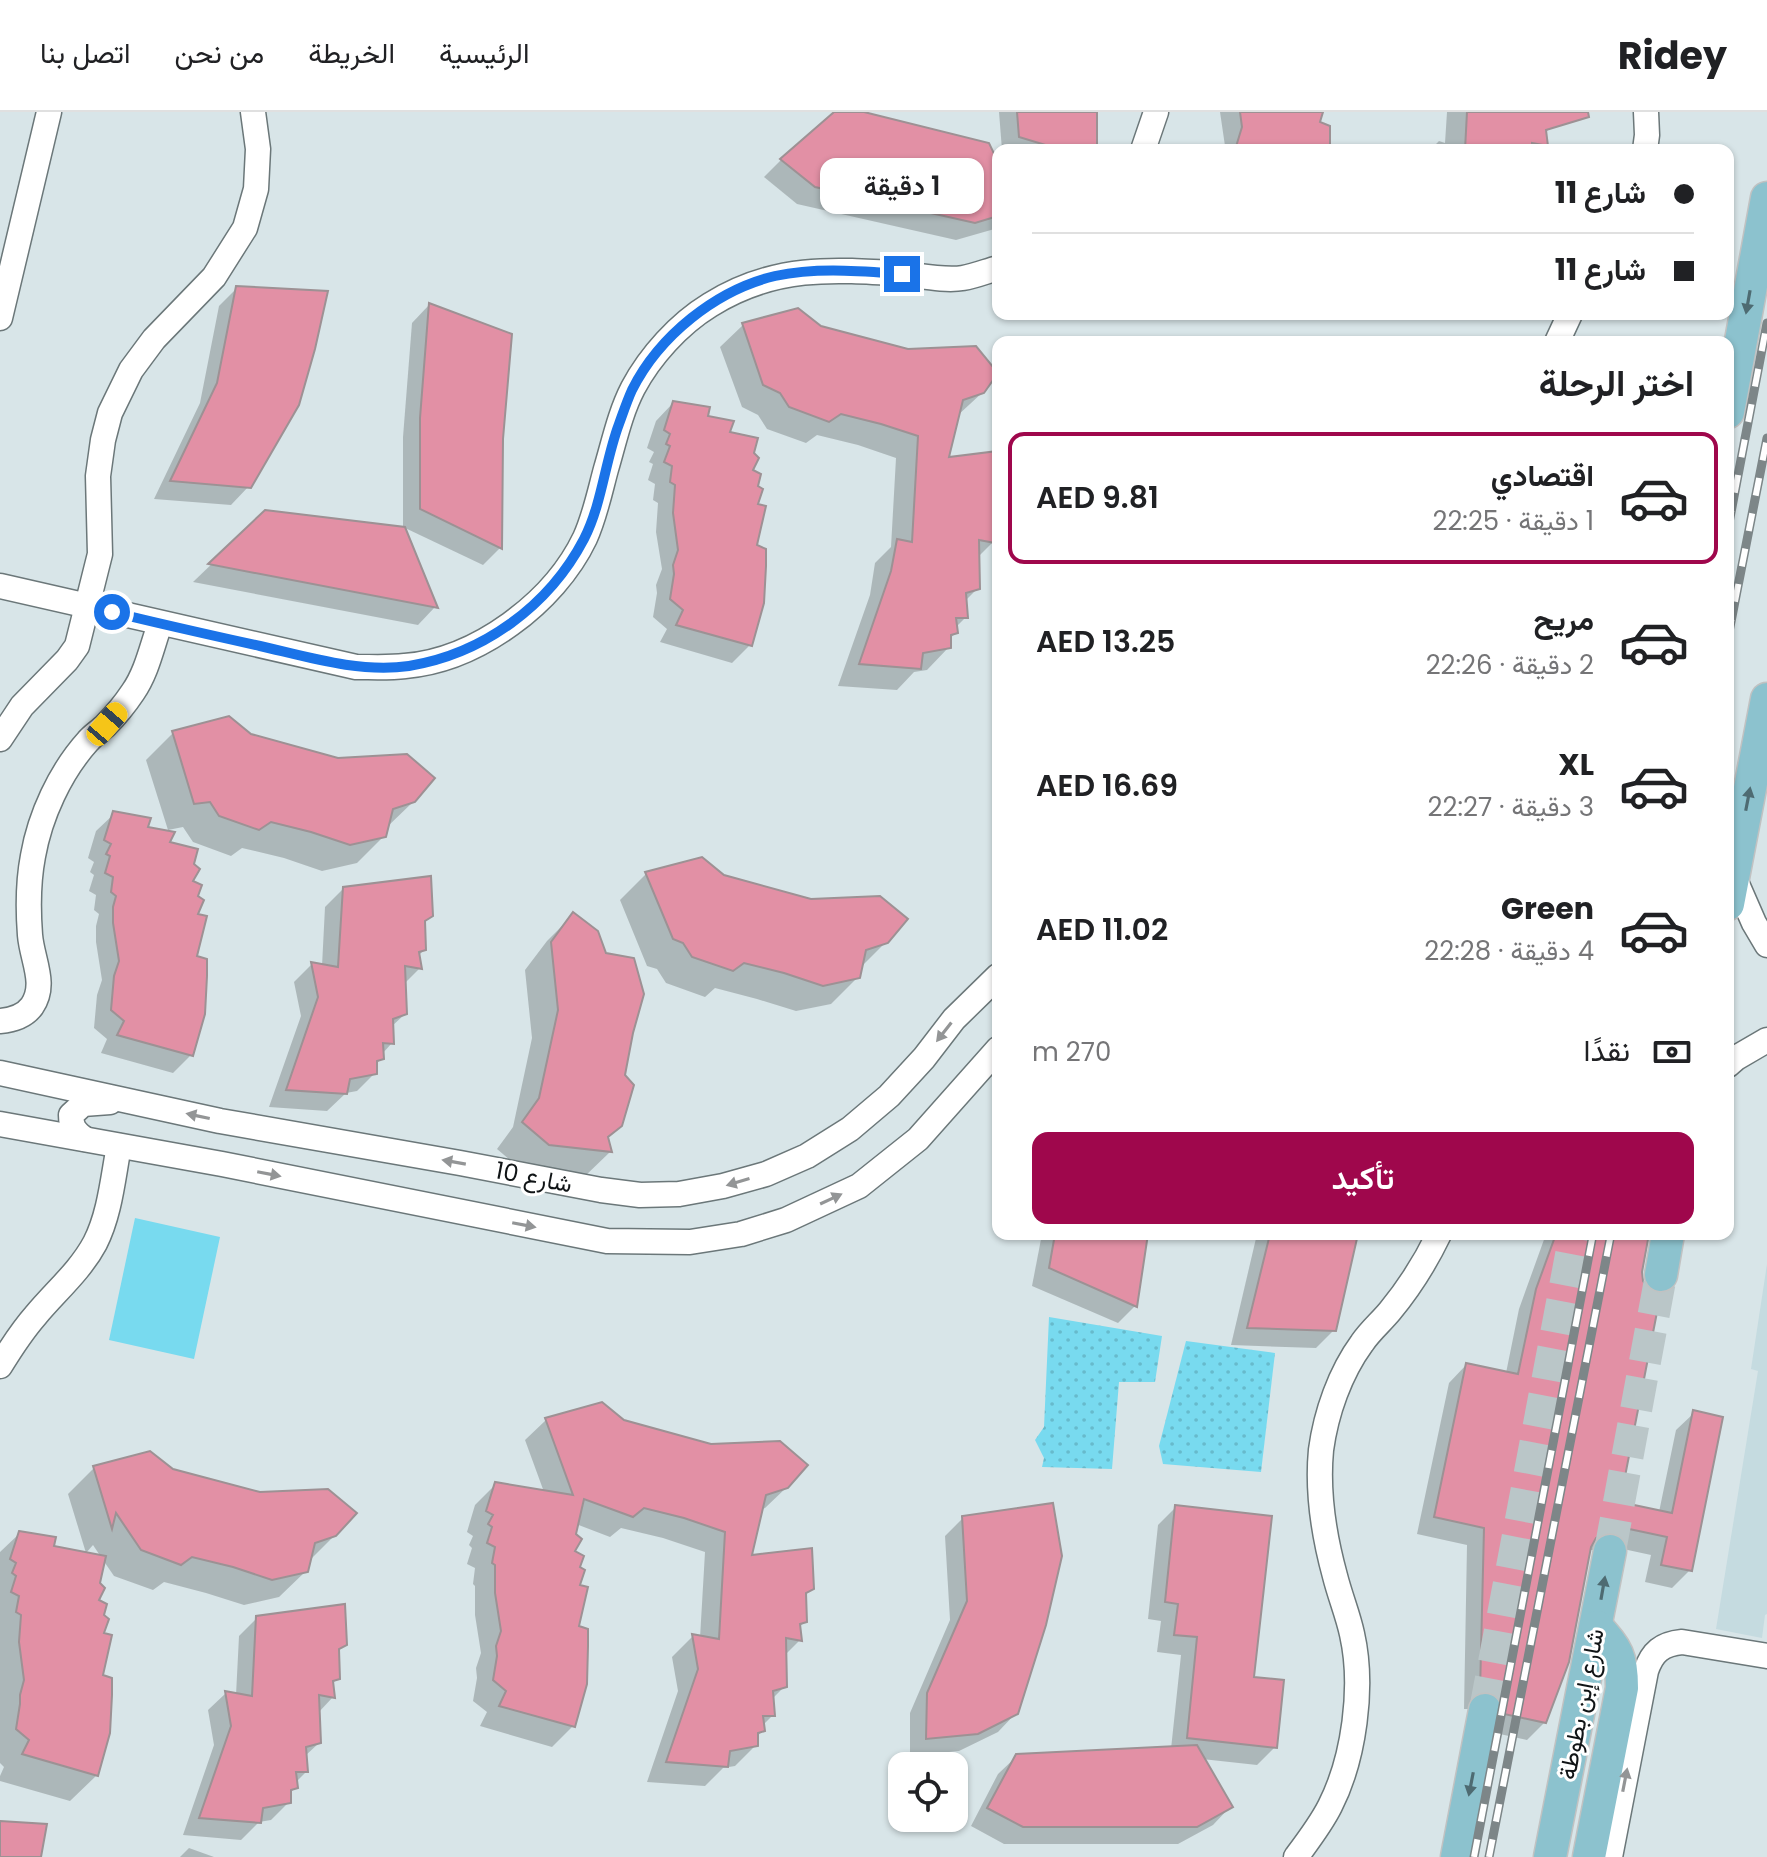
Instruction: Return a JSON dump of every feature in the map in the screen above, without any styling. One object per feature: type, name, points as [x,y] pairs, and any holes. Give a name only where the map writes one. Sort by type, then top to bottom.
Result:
[{"type":"main road","points":[[1734,379],[1767,198]]},
{"type":"main road","points":[[1734,873],[1767,699]]},
{"type":"main road","points":[[1661,1275],[1667,1240]]},
{"type":"main road","name":"شارع إبن بطوطة","points":[[1550,1857],[1610,1551]]},
{"type":"main road","points":[[1589,1857],[1622,1688],[1622,1666],[1615,1647],[1597,1627]]},
{"type":"main road","points":[[1457,1857],[1485,1710]]},
{"type":"street","points":[[0,318],[49,112]]},
{"type":"street","points":[[0,739],[22,706],[77,646],[100,554],[98,476],[110,413],[131,370],[154,339],[214,277],[245,228],[256,189],[258,149],[253,112]]},
{"type":"street","points":[[1145,144],[1156,112]]},
{"type":"street","points":[[1646,112],[1646,144]]},
{"type":"street","points":[[0,586],[356,667],[406,666],[446,657],[482,642],[516,621],[552,586],[569,564],[585,537],[617,429],[633,389],[655,355],[680,328],[709,306],[740,288],[774,277],[812,271],[842,270],[962,279],[992,270]]},
{"type":"street","points":[[0,1021],[17,1018],[29,1010],[38,997],[40,982],[30,940],[28,897],[33,855],[45,814],[63,776],[88,741],[107,724],[136,688],[160,624]]},
{"type":"street","points":[[1734,893],[1767,945]]},
{"type":"street","name":"شارع 10","points":[[0,1073],[220,1121],[601,1190],[640,1195],[679,1194],[766,1174],[807,1156],[850,1129],[889,1096],[954,1019],[992,982]]},
{"type":"street","points":[[1734,1060],[1767,1040]]},
{"type":"street","name":"شارع 10","points":[[0,1124],[237,1167],[607,1241],[690,1242],[741,1234],[786,1220],[859,1186],[918,1139],[992,1056]]},
{"type":"street","points":[[85,1139],[74,1132],[71,1124],[71,1115],[76,1109],[95,1102],[132,1102]]},
{"type":"street","points":[[0,1366],[37,1313],[71,1277],[95,1243],[103,1222],[119,1146]]},
{"type":"street","points":[[1296,1857],[1329,1807],[1341,1779],[1349,1749],[1357,1690],[1357,1661],[1352,1633],[1335,1576],[1323,1518],[1321,1450],[1329,1412],[1342,1376],[1361,1343],[1416,1276],[1436,1240]]},
{"type":"street","points":[[1610,1857],[1650,1659],[1658,1649],[1669,1643],[1682,1642],[1767,1656]]},
{"type":"shaded area","points":[[135,1218],[220,1237],[194,1359],[109,1340]]},
{"type":"shaded area","points":[[1767,1264],[1767,1614],[1762,1638],[1716,1629],[1758,1371],[1751,1369]]},
{"type":"shaded area","points":[[1049,1317],[1162,1336],[1155,1382],[1119,1382],[1112,1469],[1042,1467],[1044,1458],[1035,1440],[1044,1427]]},
{"type":"shaded area","points":[[1186,1341],[1275,1353],[1261,1472],[1163,1464],[1159,1446]]},
{"type":"building","points":[[834,112],[864,112],[989,143],[992,149],[992,218],[975,223],[815,187],[780,159]]},
{"type":"building","points":[[1017,112],[1097,112],[1097,144],[1042,144],[1019,137]]},
{"type":"building","points":[[1240,112],[1323,112],[1320,122],[1330,126],[1330,144],[1237,144],[1242,127]]},
{"type":"building","points":[[1467,112],[1588,112],[1589,117],[1546,130],[1548,144],[1465,144]]},
{"type":"building","points":[[236,286],[328,291],[299,405],[251,488],[170,481],[217,383]]},
{"type":"building","points":[[429,303],[512,334],[503,439],[502,549],[420,509],[420,418]]},
{"type":"building","points":[[798,308],[821,326],[908,349],[976,346],[992,366],[992,382],[984,393],[963,400],[949,457],[992,452],[992,542],[979,540],[980,589],[966,593],[968,618],[956,618],[958,633],[951,635],[951,648],[923,653],[921,669],[859,664],[891,571],[897,539],[912,542],[918,436],[841,414],[829,422],[789,407],[780,393],[763,385],[742,323]]},
{"type":"building","points":[[673,401],[710,407],[708,416],[734,421],[730,432],[758,438],[754,453],[759,458],[753,470],[761,474],[758,486],[763,489],[758,504],[766,506],[757,545],[766,549],[766,566],[764,603],[752,646],[676,625],[683,610],[670,599],[673,565],[678,550],[673,513],[675,485],[670,482],[672,466],[664,462],[670,446],[666,444],[670,434],[664,430]]},
{"type":"building","points":[[265,510],[405,527],[438,608],[208,564]]},
{"type":"building","points":[[229,716],[251,734],[338,758],[407,754],[435,778],[415,802],[393,809],[386,837],[350,845],[271,822],[259,830],[219,816],[210,802],[194,804],[172,731]]},
{"type":"building","points":[[113,811],[151,818],[148,827],[175,832],[170,842],[198,849],[194,864],[200,869],[193,881],[202,885],[198,896],[204,900],[198,914],[207,916],[197,956],[207,959],[207,976],[205,1014],[193,1056],[117,1035],[124,1021],[111,1010],[114,976],[119,961],[113,923],[116,896],[111,892],[113,877],[105,873],[110,856],[106,854],[111,844],[104,840]]},
{"type":"building","points":[[702,857],[724,875],[811,899],[880,896],[908,919],[888,943],[866,950],[860,978],[823,986],[744,963],[733,971],[692,957],[683,943],[673,939],[645,872]]},
{"type":"building","points":[[431,876],[433,916],[425,921],[426,950],[419,952],[422,969],[405,966],[407,1014],[393,1019],[394,1044],[383,1043],[384,1059],[377,1061],[377,1074],[350,1079],[347,1094],[286,1090],[318,997],[311,962],[338,967],[343,887]]},
{"type":"building","points":[[573,912],[598,931],[606,953],[634,958],[644,994],[625,1075],[634,1085],[622,1126],[608,1137],[612,1152],[549,1145],[522,1122],[539,1098],[558,1010],[551,942]]},
{"type":"building","points":[[1054,1240],[1147,1240],[1137,1307],[1049,1268]]},
{"type":"building","points":[[1269,1240],[1357,1240],[1336,1331],[1247,1328]]},
{"type":"building","points":[[1554,1240],[1648,1240],[1643,1281],[1650,1290],[1659,1294],[1658,1307],[1620,1502],[1672,1513],[1693,1410],[1723,1417],[1692,1571],[1661,1565],[1667,1537],[1615,1526],[1614,1533],[1605,1533],[1596,1538],[1591,1547],[1569,1662],[1546,1723],[1504,1714],[1498,1696],[1480,1692],[1484,1528],[1434,1517],[1466,1363],[1518,1374],[1536,1289]]},
{"type":"building","points":[[602,1402],[624,1420],[711,1444],[780,1441],[808,1465],[788,1488],[766,1495],[752,1555],[812,1548],[814,1589],[806,1593],[807,1622],[800,1624],[802,1641],[786,1638],[787,1687],[773,1691],[775,1716],[763,1716],[765,1731],[758,1733],[758,1746],[730,1751],[728,1767],[666,1762],[698,1669],[692,1634],[719,1639],[725,1532],[684,1518],[644,1508],[633,1517],[584,1499],[576,1534],[582,1539],[575,1551],[584,1556],[580,1567],[585,1570],[580,1585],[588,1587],[579,1626],[588,1629],[587,1684],[575,1727],[499,1706],[506,1691],[493,1680],[496,1646],[501,1631],[495,1593],[495,1565],[492,1563],[495,1547],[487,1543],[492,1527],[488,1524],[493,1515],[486,1511],[495,1482],[573,1495],[545,1418]]},
{"type":"building","points":[[150,1451],[173,1469],[260,1492],[328,1489],[357,1513],[336,1536],[315,1543],[308,1572],[272,1580],[192,1557],[181,1565],[141,1550],[116,1513],[112,1529],[93,1466]]},
{"type":"building","points":[[1053,1503],[1062,1556],[1046,1625],[1018,1714],[978,1734],[926,1739],[927,1693],[967,1601],[962,1516]]},
{"type":"building","points":[[1175,1505],[1272,1516],[1254,1677],[1284,1680],[1277,1748],[1187,1738],[1197,1637],[1174,1635],[1178,1604],[1165,1602]]},
{"type":"building","points":[[19,1531],[56,1537],[54,1546],[106,1556],[100,1583],[105,1588],[99,1600],[107,1604],[104,1615],[109,1619],[104,1633],[112,1635],[103,1675],[112,1678],[112,1695],[110,1733],[98,1776],[22,1754],[29,1740],[16,1729],[24,1680],[19,1642],[21,1615],[16,1612],[19,1596],[11,1592],[16,1563],[10,1559]]},
{"type":"building","points":[[345,1604],[347,1645],[339,1649],[340,1679],[333,1681],[335,1698],[319,1695],[321,1743],[306,1747],[308,1772],[296,1772],[298,1788],[291,1790],[291,1803],[263,1808],[261,1823],[199,1818],[231,1726],[225,1691],[252,1696],[256,1616]]},
{"type":"building","points":[[1197,1745],[1233,1807],[1197,1827],[1023,1827],[987,1808],[1016,1754]]},
{"type":"building","points":[[0,1821],[47,1824],[41,1857],[0,1857]]},
{"type":"tunnel","points":[[1485,1710],[1574,1240]]},
{"type":"tunnel","points":[[1610,1551],[1661,1275]]},
{"type":"railway","points":[[1734,496],[1767,323]]},
{"type":"railway","points":[[1734,606],[1767,438]]},
{"type":"railway","points":[[1474,1857],[1592,1240]]},
{"type":"railway","points":[[1489,1857],[1610,1240]]},
{"type":"route","points":[[112,612],[356,667],[406,666],[446,657],[482,642],[516,621],[552,586],[569,564],[585,537],[617,429],[633,389],[655,355],[680,328],[740,288],[774,277],[842,270],[902,274]]}]
